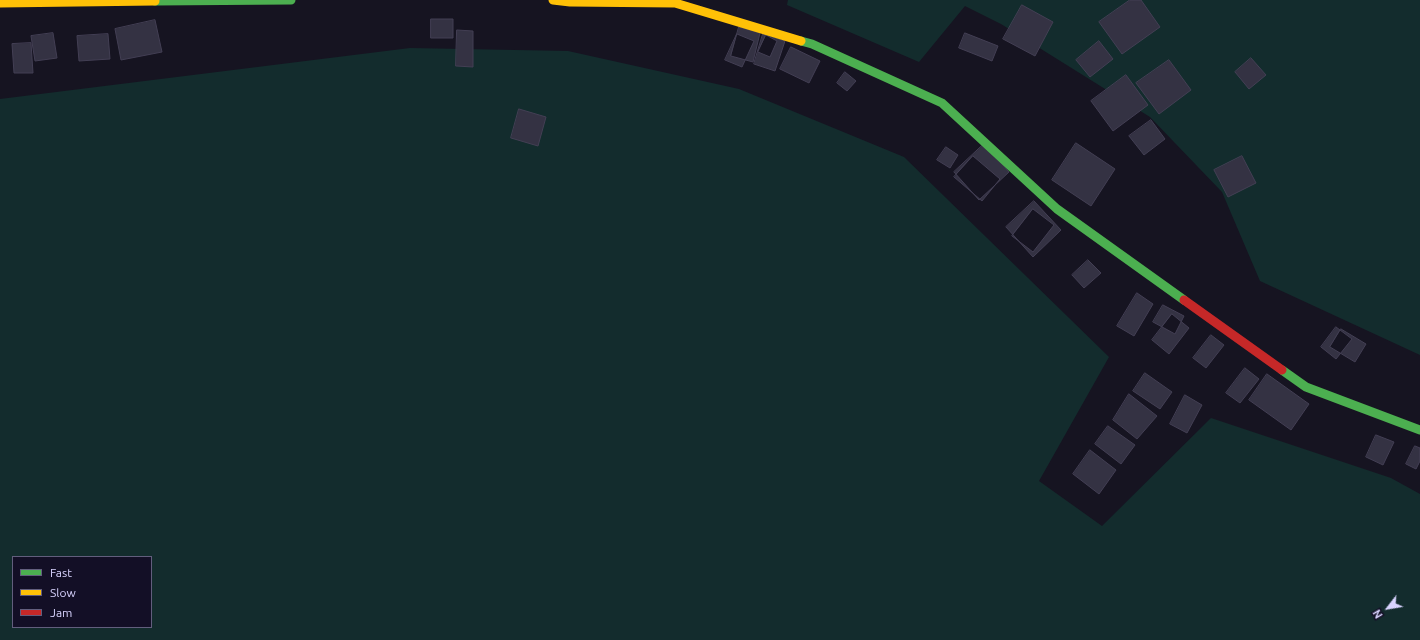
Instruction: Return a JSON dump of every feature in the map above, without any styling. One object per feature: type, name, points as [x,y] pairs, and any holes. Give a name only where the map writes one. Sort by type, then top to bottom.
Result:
[{"type":"street","points":[[0,3],[291,0]]},
{"type":"street","points":[[553,0],[570,2],[675,3],[812,44],[942,103],[1057,209],[1214,323],[1306,387],[1420,430]]},
{"type":"green space","points":[[788,0],[1420,0],[1420,355],[1260,281],[1222,192],[1150,117],[1001,24],[965,6],[919,62],[787,5]]},
{"type":"green space","points":[[410,48],[568,51],[739,89],[904,157],[1109,357],[1039,481],[1102,526],[1211,418],[1391,478],[1420,494],[1420,640],[0,640],[0,99]]},
{"type":"building","points":[[1130,0],[1141,0],[1160,27],[1122,54],[1099,22]]},
{"type":"building","points":[[1022,5],[1053,22],[1035,56],[1003,39]]},
{"type":"building","points":[[431,19],[453,19],[453,38],[431,38]]},
{"type":"building","points":[[155,20],[162,52],[121,60],[115,29]]},
{"type":"building","points":[[739,27],[760,33],[753,62],[731,56]]},
{"type":"building","points":[[457,30],[473,31],[473,67],[456,66]]},
{"type":"building","points":[[53,33],[57,58],[35,61],[31,36]]},
{"type":"building","points":[[965,33],[998,46],[992,61],[959,48]]},
{"type":"building","points":[[108,34],[110,59],[79,61],[77,36]]},
{"type":"building","points":[[737,34],[754,41],[742,67],[725,60]]},
{"type":"building","points":[[763,34],[785,41],[775,71],[754,64]]},
{"type":"building","points":[[766,35],[777,41],[770,57],[758,52]]},
{"type":"building","points":[[1099,41],[1113,59],[1090,77],[1076,60]]},
{"type":"building","points":[[31,43],[33,73],[14,73],[12,44]]},
{"type":"building","points":[[791,47],[820,61],[809,83],[780,69]]},
{"type":"building","points":[[1251,58],[1266,75],[1249,89],[1235,72]]},
{"type":"building","points":[[1169,60],[1191,90],[1159,114],[1136,83]]},
{"type":"building","points":[[845,72],[856,81],[847,91],[837,83]]},
{"type":"building","points":[[1126,75],[1148,105],[1113,131],[1091,101]]},
{"type":"building","points":[[519,109],[546,117],[538,146],[511,138]]},
{"type":"building","points":[[1151,120],[1165,139],[1144,155],[1129,136]]},
{"type":"building","points":[[1076,143],[1115,169],[1091,206],[1052,180]]},
{"type":"building","points":[[984,144],[1009,172],[979,200],[954,172]]},
{"type":"building","points":[[946,147],[958,155],[950,168],[937,160]]},
{"type":"building","points":[[973,156],[1000,179],[982,201],[954,177]]},
{"type":"building","points":[[1242,156],[1256,183],[1228,197],[1214,170]]},
{"type":"building","points":[[1034,201],[1061,230],[1033,257],[1006,227]]},
{"type":"building","points":[[1033,209],[1054,225],[1033,252],[1012,236]]},
{"type":"building","points":[[1088,260],[1101,273],[1084,288],[1072,275]]},
{"type":"building","points":[[1137,293],[1153,304],[1134,336],[1117,326]]},
{"type":"building","points":[[1163,305],[1184,316],[1175,334],[1153,322]]},
{"type":"building","points":[[1172,314],[1189,328],[1169,354],[1152,340]]},
{"type":"building","points":[[1336,327],[1352,339],[1336,359],[1321,347]]},
{"type":"building","points":[[1341,329],[1366,344],[1355,362],[1330,347]]},
{"type":"building","points":[[1211,335],[1224,345],[1206,368],[1193,358]]},
{"type":"building","points":[[1245,368],[1259,379],[1240,403],[1226,393]]},
{"type":"building","points":[[1145,373],[1172,392],[1160,409],[1133,391]]},
{"type":"building","points":[[1267,374],[1309,404],[1291,430],[1249,400]]},
{"type":"building","points":[[1129,394],[1157,416],[1137,439],[1113,420]]},
{"type":"building","points":[[1185,395],[1202,405],[1187,433],[1170,424]]},
{"type":"building","points":[[1108,426],[1135,445],[1121,464],[1095,444]]},
{"type":"building","points":[[1376,435],[1394,442],[1383,465],[1366,457]]},
{"type":"building","points":[[1415,446],[1420,448],[1420,461],[1416,469],[1406,464]]},
{"type":"building","points":[[1090,450],[1116,470],[1099,494],[1073,474]]},
{"type":"traffic: fast","points":[[155,1],[291,0]]},
{"type":"traffic: fast","points":[[801,41],[812,44],[942,103],[1057,209],[1184,300]]},
{"type":"traffic: fast","points":[[1282,370],[1306,387],[1420,430]]},
{"type":"traffic: slow","points":[[553,0],[570,2],[675,3],[801,41]]},
{"type":"traffic: slow","points":[[0,3],[155,1]]},
{"type":"traffic: jam","points":[[1184,300],[1282,370]]}]
